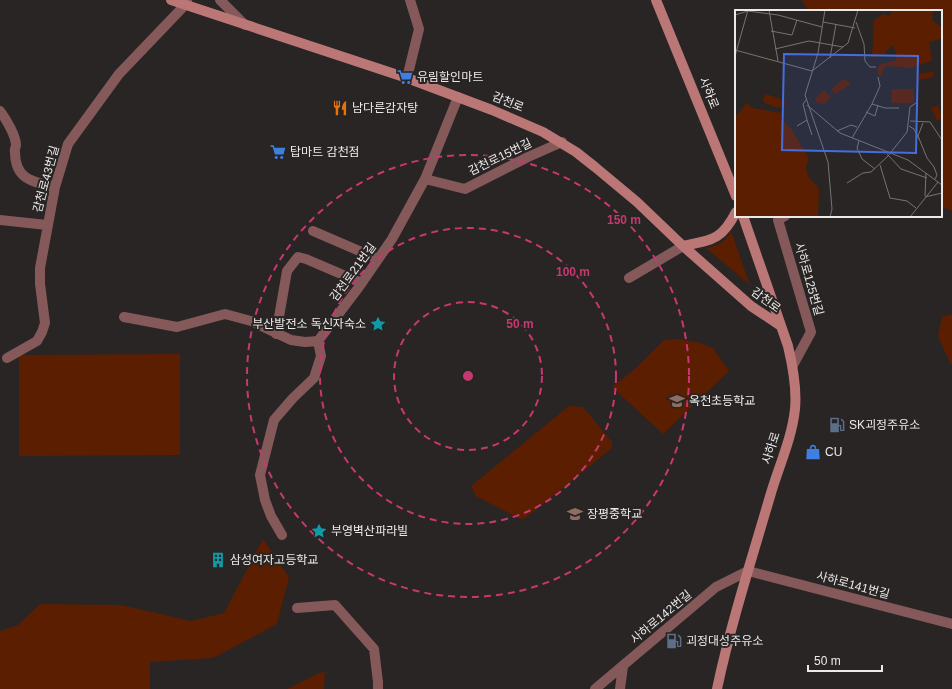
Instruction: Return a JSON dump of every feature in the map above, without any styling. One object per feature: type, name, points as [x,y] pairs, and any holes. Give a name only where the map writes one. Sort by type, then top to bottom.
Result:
[{"type":"main road","name":"감천로","points":[[171,0],[186,2],[245,25],[407,78],[525,123],[562,142],[637,202],[683,246],[751,306],[781,326]]},
{"type":"main road","name":"사하로","points":[[656,0],[735,194]]},
{"type":"main road","points":[[683,246],[710,240],[718,236],[725,231],[735,214]]},
{"type":"main road","name":"사하로","points":[[717,689],[748,570],[792,423],[796,396],[793,365],[743,217]]},
{"type":"street","points":[[220,0],[245,25]]},
{"type":"street","points":[[407,78],[419,29],[410,0]]},
{"type":"street","name":"감천로43번길","points":[[7,358],[37,341],[45,323],[40,268],[54,187],[68,144],[119,74],[186,2]]},
{"type":"street","name":"감천로21번길","points":[[318,341],[362,283],[392,239],[425,179],[458,97]]},
{"type":"street","points":[[0,112],[5,118],[13,135],[16,145],[14,150],[19,172],[30,180],[54,187]]},
{"type":"street","name":"감천로15번길","points":[[425,179],[465,189],[528,157],[562,142]]},
{"type":"street","name":"사하로125번길","points":[[780,217],[811,332],[793,365]]},
{"type":"street","points":[[0,220],[47,225]]},
{"type":"street","points":[[313,231],[378,259]]},
{"type":"street","points":[[629,278],[683,246]]},
{"type":"street","points":[[276,334],[287,271],[298,257],[362,283]]},
{"type":"street","points":[[124,317],[177,327],[224,314],[251,321],[291,340],[305,342],[318,341],[321,356],[314,378],[293,398],[274,420],[260,474],[265,500],[271,516],[282,535]]},
{"type":"street","name":"사하로141번길","points":[[748,570],[952,624]]},
{"type":"street","name":"사하로142번길","points":[[595,689],[716,588],[748,570]]},
{"type":"street","points":[[298,608],[335,605],[374,650],[378,689]]},
{"type":"street","points":[[620,689],[623,666]]},
{"type":"shaded area","points":[[801,0],[952,0],[952,211],[942,206],[942,10],[808,10]]},
{"type":"shaded area","points":[[731,231],[750,285],[706,248],[721,243]]},
{"type":"shaded area","points":[[952,314],[952,364],[950,363],[938,336],[942,317]]},
{"type":"shaded area","points":[[678,339],[701,343],[713,348],[729,371],[663,434],[612,387],[635,369],[664,340]]},
{"type":"shaded area","points":[[180,354],[180,455],[19,456],[19,355]]},
{"type":"shaded area","points":[[569,406],[583,407],[612,442],[612,448],[523,519],[518,518],[476,496],[471,486]]},
{"type":"shaded area","points":[[263,539],[289,577],[277,624],[213,658],[150,662],[150,689],[0,689],[0,631],[18,625],[40,604],[121,605],[191,621],[224,613]]},
{"type":"shaded area","points":[[325,672],[324,689],[287,689],[319,673]]},
{"type":"place","name":"유림할인마트","points":[[405,77]]},
{"type":"place","name":"남다른감자탕","points":[[340,108]]},
{"type":"place","name":"탑마트 감천점","points":[[278,152]]},
{"type":"place","name":"부산발전소 독신자숙소","points":[[378,324]]},
{"type":"place","name":"옥천초등학교","points":[[677,401]]},
{"type":"place","name":"SK괴정주유소","points":[[837,425]]},
{"type":"place","name":"CU","points":[[813,452]]},
{"type":"place","name":"장평중학교","points":[[575,514]]},
{"type":"place","name":"부영벽산파라빌","points":[[319,531]]},
{"type":"place","name":"삼성여자고등학교","points":[[218,560]]},
{"type":"place","name":"괴정대성주유소","points":[[674,641]]}]
